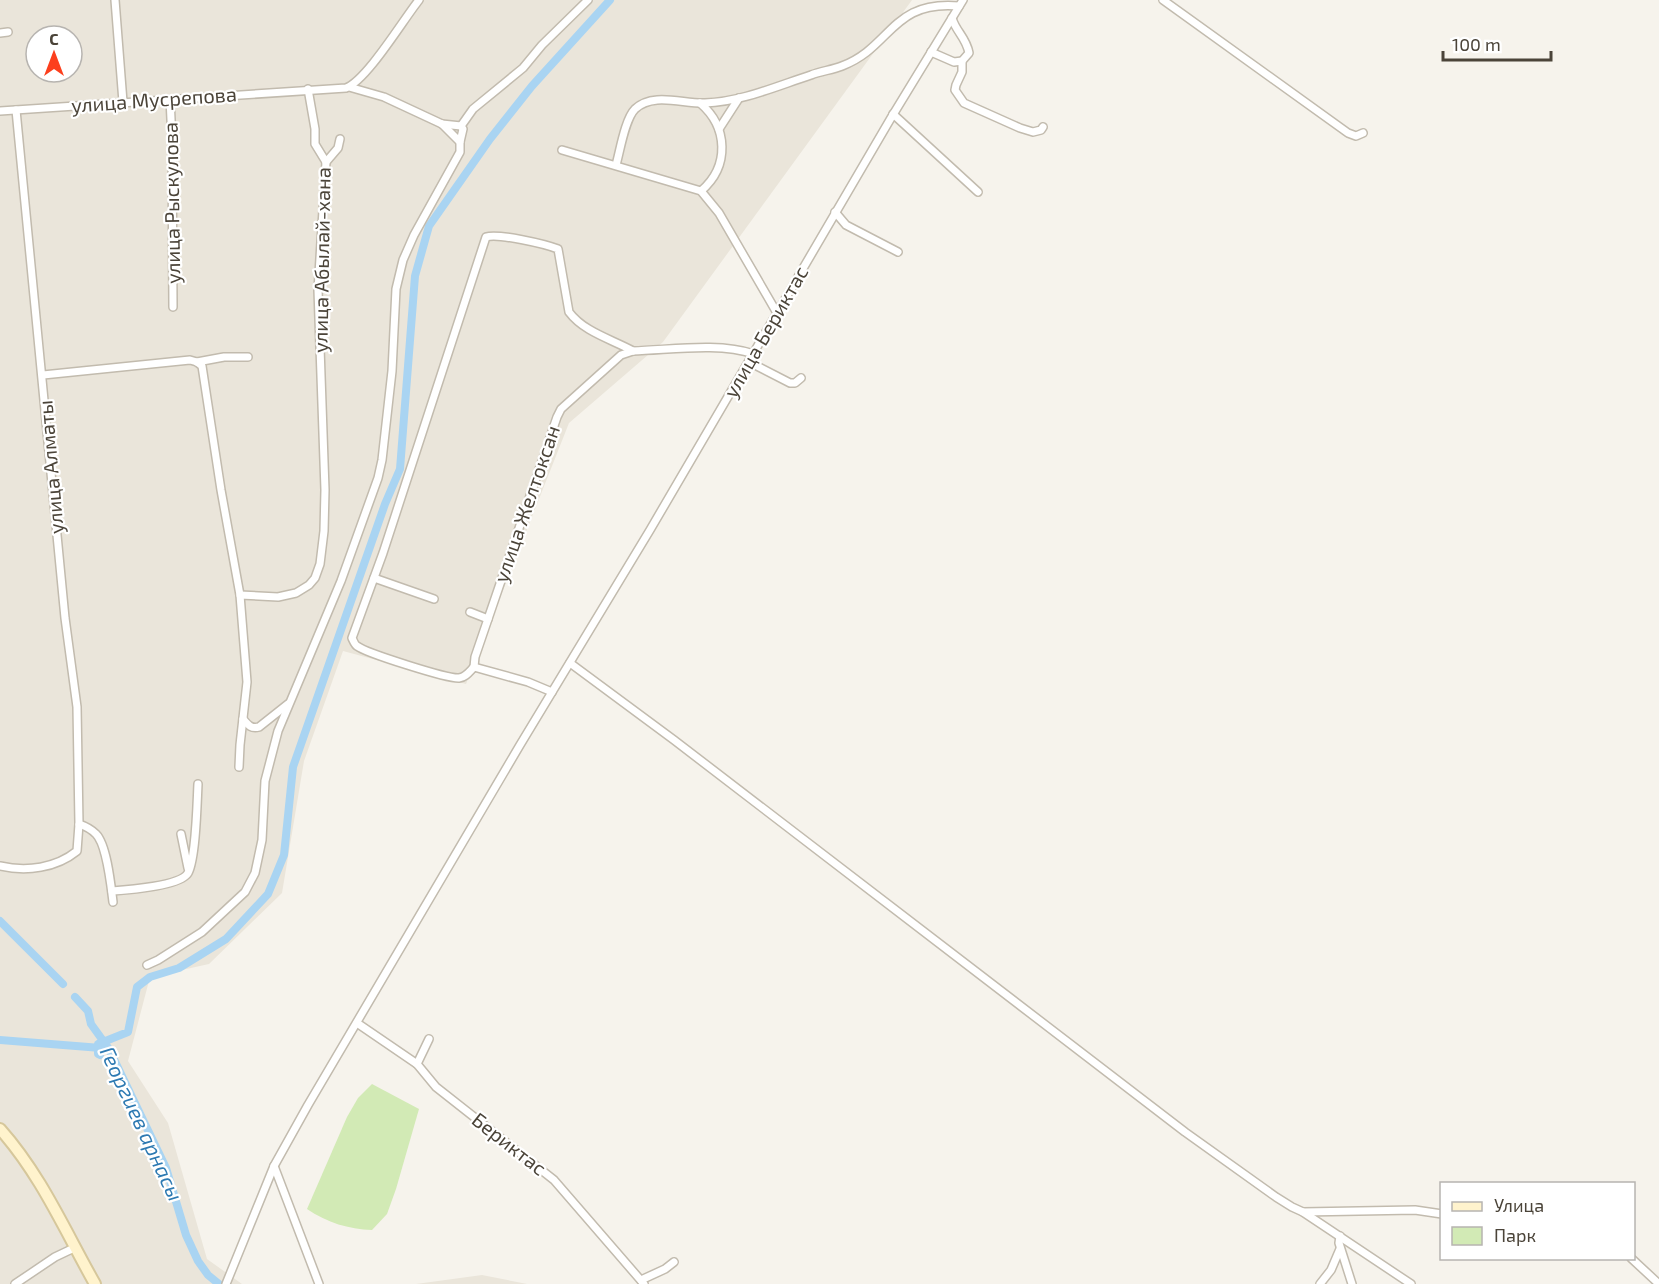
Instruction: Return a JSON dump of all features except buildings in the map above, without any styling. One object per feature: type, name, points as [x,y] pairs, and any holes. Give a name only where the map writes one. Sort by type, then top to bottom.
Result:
[{"type":"street","points":[[115,0],[123,102]]},
{"type":"street","points":[[349,87],[372,63],[419,0]]},
{"type":"street","points":[[461,126],[473,109],[523,68],[542,45],[588,0]]},
{"type":"street","points":[[1163,0],[1348,133],[1356,136],[1363,133]]},
{"type":"street","points":[[616,165],[629,117],[644,103],[657,100],[718,102],[843,66],[861,55],[900,14],[912,6],[926,2],[961,3]]},
{"type":"street","name":"улица Бериктас","points":[[227,1281],[274,1166],[552,692],[754,354],[893,114],[961,3]]},
{"type":"street","points":[[952,18],[968,44],[969,53],[962,61],[962,72],[955,90],[964,103],[1033,132],[1043,127]]},
{"type":"street","points":[[931,52],[954,62],[962,61]]},
{"type":"street","points":[[308,89],[349,87],[384,97],[442,124],[461,126]]},
{"type":"street","name":"улица Мусрепова","points":[[0,111],[308,89]]},
{"type":"street","name":"улица Абылай-хана","points":[[240,595],[278,597],[296,593],[315,578],[320,564],[325,490],[318,290],[326,162],[315,144],[315,129],[308,89]]},
{"type":"street","points":[[719,129],[739,97]]},
{"type":"street","name":"улица Рыскулова","points":[[170,99],[173,307]]},
{"type":"street","points":[[700,103],[710,111],[719,129],[722,145],[715,176],[701,191]]},
{"type":"street","name":"улица Алматы","points":[[0,866],[17,869],[50,866],[66,860],[77,850],[79,824],[76,707],[65,618],[43,375],[27,240],[16,110]]},
{"type":"street","points":[[893,114],[978,192]]},
{"type":"street","points":[[442,124],[460,142]]},
{"type":"street","points":[[147,965],[202,932],[245,892],[255,873],[262,840],[265,781],[278,731],[341,581],[378,478],[388,418],[396,290],[403,260],[414,235],[455,164],[460,152],[463,129],[461,126]]},
{"type":"street","points":[[326,162],[338,148],[340,139]]},
{"type":"street","points":[[562,150],[701,191],[719,213],[777,313]]},
{"type":"street","points":[[835,213],[846,225],[898,252]]},
{"type":"street","points":[[552,692],[528,682],[474,667],[465,676],[458,678],[445,676],[403,664],[356,646],[352,638],[374,578],[486,237],[491,235],[548,245],[558,249],[569,312],[573,318],[582,326],[633,351],[719,348],[737,349],[754,354]]},
{"type":"street","name":"улица Желтоксан","points":[[474,667],[488,619],[557,417],[568,403],[621,355],[633,351]]},
{"type":"street","points":[[197,362],[224,357],[248,357]]},
{"type":"street","points":[[43,375],[190,360],[202,366],[219,480],[240,595],[247,682],[239,767]]},
{"type":"street","points":[[749,362],[790,383],[795,383],[801,378]]},
{"type":"street","points":[[374,578],[434,599]]},
{"type":"street","points":[[470,612],[488,619]]},
{"type":"street","points":[[570,663],[674,740],[1185,1132],[1292,1208],[1303,1212],[1411,1284]]},
{"type":"street","points":[[243,719],[248,725],[259,728],[290,702]]},
{"type":"street","points":[[112,891],[182,879],[189,872],[194,842],[198,784]]},
{"type":"street","points":[[79,824],[97,834],[104,854],[113,902]]},
{"type":"street","points":[[181,834],[189,872]]},
{"type":"street","name":"Бериктас","points":[[357,1023],[417,1064],[436,1087],[554,1180],[642,1282]]},
{"type":"street","points":[[417,1064],[429,1039]]},
{"type":"street","points":[[0,1129],[18,1149],[36,1176],[95,1284]]},
{"type":"street","points":[[274,1166],[319,1284]]},
{"type":"street","points":[[1303,1212],[1415,1210],[1440,1214]]},
{"type":"street","points":[[1340,1236],[1340,1249],[1352,1284]]},
{"type":"street","points":[[15,1284],[55,1257],[74,1248]]},
{"type":"street","points":[[1320,1284],[1331,1270],[1340,1249]]},
{"type":"street","points":[[1633,1260],[1659,1284]]},
{"type":"street","points":[[642,1282],[674,1262]]},
{"type":"shaded area","points":[[0,0],[912,0],[663,342],[569,423],[466,684],[343,651],[304,761],[282,893],[209,964],[150,977],[128,1061],[168,1123],[207,1259],[242,1284],[0,1284]]},
{"type":"shaded area","points":[[482,1275],[527,1284],[416,1284]]},
{"type":"green space","points":[[372,1084],[419,1109],[387,1214],[372,1230],[338,1224],[307,1209],[347,1117],[358,1098]]},
{"type":"waterway","points":[[100,1055],[98,1044],[128,1032],[137,987],[150,977],[179,968],[226,939],[268,894],[284,855],[293,767],[385,504],[400,469],[415,276],[429,226],[490,139],[532,86],[610,0]]},
{"type":"waterway","name":"Георгиев арнасы","points":[[0,921],[63,984]]},
{"type":"waterway","name":"Георгиев арнасы","points":[[75,997],[88,1011],[91,1024],[109,1049],[166,1168],[186,1235],[198,1261],[208,1275],[219,1284]]},
{"type":"waterway","points":[[0,1040],[101,1048]]}]
